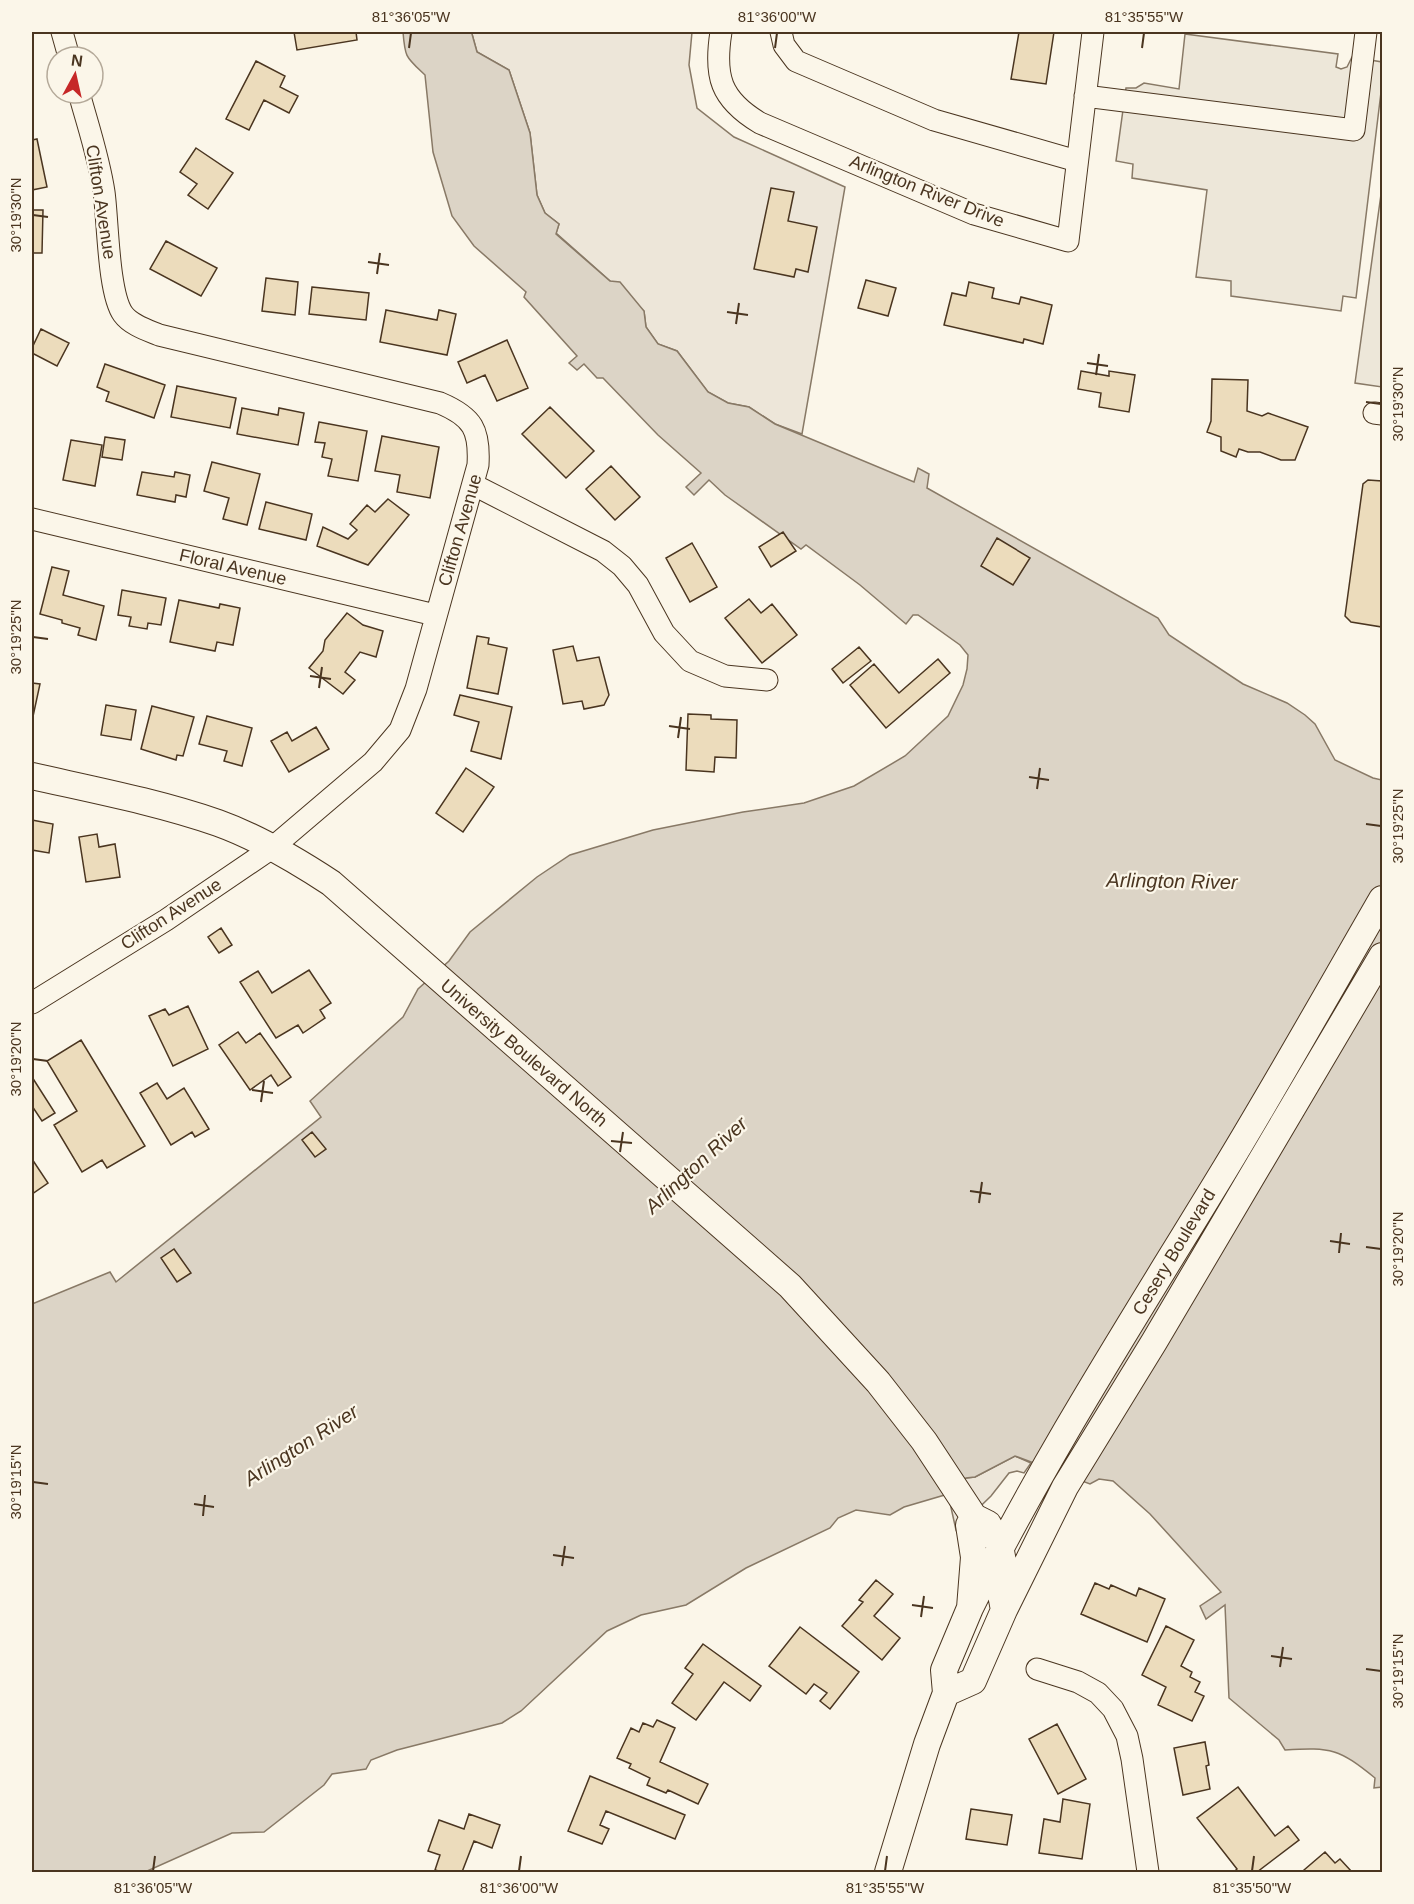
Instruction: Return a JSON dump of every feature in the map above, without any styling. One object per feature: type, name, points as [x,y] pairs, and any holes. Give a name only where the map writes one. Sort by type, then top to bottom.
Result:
[{"type":"main road","name":"University Boulevard North","points":[[32,776],[146,802],[219,824],[272,848],[310,869],[331,884],[790,1286],[878,1382],[924,1441],[974,1517],[988,1524],[1000,1546]]},
{"type":"main road","name":"Cesery Boulevard","points":[[970,1608],[1000,1546],[1041,1474],[1226,1167],[1383,898]]},
{"type":"main road","name":"Cesery Boulevard","points":[[1004,1610],[1065,1487],[1154,1342],[1383,956]]},
{"type":"main road","points":[[888,1872],[927,1744],[946,1693],[944,1670],[970,1608],[974,1557],[969,1525],[974,1517]]},
{"type":"main road","points":[[946,1693],[973,1681],[1004,1610],[1000,1589],[1003,1562],[1000,1546]]},
{"type":"street","name":"Arlington River Drive","points":[[721,32],[718,66],[722,85],[729,99],[760,123],[974,214],[1068,241],[1093,32]]},
{"type":"street","points":[[781,32],[784,45],[796,61],[934,120],[1077,161]]},
{"type":"street","points":[[1085,96],[1354,130],[1366,32]]},
{"type":"street","name":"Clifton Avenue","points":[[32,1003],[166,920],[272,848],[373,762],[399,730],[416,689],[478,465],[479,443],[472,426],[460,411],[440,403],[159,335],[139,327],[124,315],[115,296],[104,191],[82,105]]},
{"type":"street","points":[[474,485],[609,556],[622,566],[638,585],[663,633],[690,661],[725,676],[767,680]]},
{"type":"street","name":"Floral Avenue","points":[[32,519],[435,615]]},
{"type":"street","points":[[1037,1669],[1078,1682],[1098,1693],[1113,1709],[1126,1736],[1132,1759],[1149,1872]]},
{"type":"shaded area","points":[[473,32],[692,32],[689,65],[697,108],[734,137],[845,187],[802,434],[775,424],[749,407],[728,403],[708,392],[677,351],[658,344],[646,327],[644,311],[556,233],[559,224],[545,213],[537,195],[530,133],[509,70],[477,52]]},
{"type":"shaded area","points":[[1185,34],[1338,54],[1336,67],[1341,69],[1347,67],[1352,57],[1382,62],[1382,84],[1356,298],[1343,296],[1341,311],[1231,296],[1231,281],[1196,277],[1207,190],[1132,178],[1133,164],[1116,161],[1126,88],[1136,88],[1144,83],[1179,89]]},
{"type":"shaded area","points":[[1382,187],[1382,387],[1355,383]]},
{"type":"shaded area","points":[[1015,1456],[1031,1463],[1024,1473],[1017,1471],[1009,1473],[991,1496],[956,1530],[948,1494],[966,1478],[975,1477]]},
{"type":"water","name":"Arlington River","points":[[403,32],[473,32],[477,52],[509,70],[530,133],[537,195],[545,213],[559,224],[556,234],[610,281],[620,282],[644,311],[646,327],[658,344],[677,351],[708,392],[728,403],[749,407],[775,424],[914,482],[918,468],[929,474],[927,488],[1158,618],[1169,635],[1243,684],[1287,703],[1305,715],[1315,724],[1335,760],[1382,780],[1382,1787],[1374,1788],[1375,1778],[1352,1761],[1334,1752],[1314,1749],[1285,1750],[1279,1740],[1229,1698],[1225,1605],[1206,1619],[1200,1606],[1221,1592],[1150,1514],[1113,1481],[1099,1479],[1090,1484],[1015,1456],[975,1477],[966,1478],[948,1494],[904,1507],[890,1515],[856,1510],[838,1518],[830,1528],[746,1568],[686,1605],[641,1615],[607,1631],[521,1711],[502,1723],[397,1750],[371,1760],[366,1769],[332,1774],[324,1785],[264,1832],[232,1833],[145,1872],[32,1872],[32,1304],[110,1272],[116,1282],[321,1117],[310,1101],[403,1017],[418,989],[449,961],[470,932],[537,877],[570,855],[653,830],[743,812],[804,803],[854,786],[905,756],[948,716],[963,685],[967,669],[968,655],[960,645],[918,615],[913,615],[906,624],[860,585],[806,545],[801,549],[725,495],[709,480],[694,495],[686,487],[701,473],[658,435],[603,378],[597,378],[584,364],[577,370],[569,363],[577,356],[524,297],[526,292],[474,246],[452,216],[433,152],[425,75],[408,56]]},
{"type":"building","points":[[294,32],[356,32],[357,40],[297,50]]},
{"type":"building","points":[[1019,32],[1054,32],[1046,84],[1011,79]]},
{"type":"building","points":[[256,61],[285,76],[280,87],[298,96],[289,113],[264,100],[249,130],[226,119]]},
{"type":"building","points":[[37,139],[47,187],[32,190],[32,140]]},
{"type":"building","points":[[196,148],[233,173],[208,209],[188,195],[197,184],[180,172]]},
{"type":"building","points":[[771,188],[794,192],[788,221],[817,227],[808,272],[796,269],[794,277],[754,269]]},
{"type":"building","points":[[32,210],[43,210],[42,253],[32,253]]},
{"type":"building","points":[[166,241],[217,268],[201,296],[150,269]]},
{"type":"building","points":[[266,278],[298,282],[295,315],[262,311]]},
{"type":"building","points":[[866,280],[896,288],[888,316],[858,308]]},
{"type":"building","points":[[969,282],[994,288],[992,298],[1019,304],[1021,297],[1052,305],[1043,344],[1024,339],[1023,343],[944,325],[952,293],[966,296]]},
{"type":"building","points":[[312,287],[369,293],[366,320],[309,314]]},
{"type":"building","points":[[386,310],[437,320],[439,310],[456,314],[447,355],[380,342]]},
{"type":"building","points":[[41,329],[69,343],[57,366],[32,353]]},
{"type":"building","points":[[507,340],[528,388],[497,401],[485,375],[467,383],[458,362]]},
{"type":"building","points":[[105,364],[165,385],[154,418],[106,401],[109,392],[97,387]]},
{"type":"building","points":[[1081,371],[1109,376],[1109,371],[1135,375],[1129,412],[1099,407],[1101,393],[1078,389]]},
{"type":"building","points":[[1212,379],[1248,380],[1247,411],[1262,416],[1268,413],[1308,427],[1295,460],[1281,460],[1260,452],[1239,449],[1236,457],[1221,451],[1221,437],[1207,432],[1211,421]]},
{"type":"building","points":[[177,386],[236,398],[230,428],[171,417]]},
{"type":"building","points":[[550,407],[594,451],[566,478],[522,434]]},
{"type":"building","points":[[242,408],[278,415],[279,408],[304,413],[298,445],[237,434]]},
{"type":"building","points":[[319,422],[367,431],[358,481],[328,476],[332,459],[322,457],[325,443],[315,442]]},
{"type":"building","points":[[382,436],[439,447],[430,498],[397,492],[400,475],[375,471]]},
{"type":"building","points":[[105,437],[125,440],[122,460],[102,457]]},
{"type":"building","points":[[71,440],[102,445],[95,486],[63,480]]},
{"type":"building","points":[[212,462],[260,474],[247,525],[223,519],[229,498],[204,491]]},
{"type":"building","points":[[611,466],[640,497],[615,520],[586,489]]},
{"type":"building","points":[[142,472],[174,477],[175,472],[190,475],[186,497],[176,495],[175,502],[137,495]]},
{"type":"building","points":[[1368,480],[1382,481],[1382,627],[1351,622],[1345,616],[1363,484]]},
{"type":"building","points":[[388,499],[409,515],[368,565],[317,546],[323,527],[348,539],[357,530],[350,524],[367,505],[375,512]]},
{"type":"building","points":[[266,502],[312,514],[306,540],[259,529]]},
{"type":"building","points":[[783,532],[796,551],[771,567],[759,547]]},
{"type":"building","points":[[997,538],[1030,558],[1013,585],[981,566]]},
{"type":"building","points":[[692,543],[717,587],[690,602],[666,558]]},
{"type":"building","points":[[52,567],[69,571],[63,595],[104,606],[96,640],[78,635],[80,628],[40,614]]},
{"type":"building","points":[[122,590],[166,598],[161,625],[148,623],[147,629],[129,626],[131,617],[118,615]]},
{"type":"building","points":[[749,599],[761,613],[772,604],[797,635],[762,663],[725,618]]},
{"type":"building","points":[[179,600],[219,608],[220,604],[240,608],[233,645],[217,642],[215,651],[170,642]]},
{"type":"building","points":[[347,613],[363,625],[383,631],[376,657],[360,652],[345,672],[355,680],[343,694],[309,668],[323,651],[325,640]]},
{"type":"building","points":[[477,636],[489,638],[488,644],[507,648],[498,694],[467,688]]},
{"type":"building","points":[[573,646],[577,661],[599,657],[609,695],[604,705],[584,709],[582,701],[563,704],[553,650]]},
{"type":"building","points":[[859,647],[871,661],[843,683],[832,669]]},
{"type":"building","points":[[938,659],[950,673],[886,728],[850,685],[874,664],[899,693]]},
{"type":"building","points":[[32,683],[40,684],[32,721]]},
{"type":"building","points":[[460,695],[512,707],[501,759],[471,751],[479,722],[454,715]]},
{"type":"building","points":[[106,705],[136,710],[131,740],[101,735]]},
{"type":"building","points":[[152,706],[194,717],[183,756],[177,755],[176,760],[141,749]]},
{"type":"building","points":[[688,714],[711,715],[711,719],[737,720],[736,758],[715,757],[714,772],[686,770]]},
{"type":"building","points":[[207,716],[252,728],[242,766],[224,761],[227,751],[199,744]]},
{"type":"building","points":[[316,727],[329,749],[289,772],[271,741],[287,732],[292,741]]},
{"type":"building","points":[[466,768],[494,787],[463,832],[436,813]]},
{"type":"building","points":[[32,820],[53,824],[49,853],[32,850]]},
{"type":"building","points":[[97,834],[99,847],[115,844],[120,877],[86,882],[79,837]]},
{"type":"building","points":[[221,928],[232,945],[219,953],[208,937]]},
{"type":"building","points":[[309,970],[331,1003],[320,1010],[325,1018],[303,1033],[298,1025],[276,1038],[240,982],[258,971],[272,993]]},
{"type":"building","points":[[188,1006],[208,1049],[173,1066],[149,1016],[165,1009],[169,1015]]},
{"type":"building","points":[[238,1032],[246,1043],[260,1033],[291,1077],[278,1086],[271,1075],[250,1090],[219,1045]]},
{"type":"building","points":[[81,1040],[145,1146],[107,1168],[102,1160],[82,1172],[54,1125],[77,1111],[47,1061]]},
{"type":"building","points":[[32,1077],[55,1113],[42,1121],[32,1106]]},
{"type":"building","points":[[157,1083],[167,1099],[184,1088],[209,1129],[195,1137],[192,1132],[171,1145],[140,1093]]},
{"type":"building","points":[[312,1132],[326,1149],[315,1157],[302,1140]]},
{"type":"building","points":[[32,1159],[48,1183],[32,1194]]},
{"type":"building","points":[[174,1249],[191,1273],[177,1282],[161,1258]]},
{"type":"building","points":[[876,1580],[893,1594],[874,1616],[900,1638],[882,1660],[842,1626],[863,1602],[859,1600]]},
{"type":"building","points":[[1095,1583],[1109,1589],[1111,1585],[1136,1596],[1139,1588],[1165,1599],[1147,1642],[1081,1614]]},
{"type":"building","points":[[1166,1626],[1194,1640],[1181,1666],[1192,1672],[1190,1677],[1200,1682],[1195,1692],[1204,1696],[1192,1721],[1158,1705],[1166,1687],[1142,1675]]},
{"type":"building","points":[[800,1627],[859,1672],[830,1709],[820,1701],[827,1693],[814,1684],[806,1694],[769,1666]]},
{"type":"building","points":[[703,1644],[761,1686],[750,1701],[724,1682],[696,1720],[672,1703],[693,1674],[685,1668]]},
{"type":"building","points":[[657,1720],[675,1728],[660,1762],[708,1784],[698,1804],[668,1790],[666,1793],[647,1785],[650,1778],[629,1768],[631,1764],[617,1758],[631,1728],[639,1732],[643,1723],[653,1727]]},
{"type":"building","points":[[1057,1724],[1086,1779],[1058,1794],[1029,1739]]},
{"type":"building","points":[[1205,1742],[1210,1789],[1183,1795],[1174,1748]]},
{"type":"building","points":[[590,1776],[685,1815],[675,1839],[606,1811],[600,1825],[609,1829],[602,1844],[568,1831]]},
{"type":"building","points":[[1238,1787],[1275,1836],[1288,1826],[1299,1840],[1257,1872],[1236,1872],[1237,1869],[1197,1818]]},
{"type":"building","points":[[1063,1799],[1090,1804],[1082,1859],[1039,1853],[1044,1819],[1060,1822]]},
{"type":"building","points":[[971,1809],[1012,1815],[1007,1845],[966,1839]]},
{"type":"building","points":[[469,1814],[500,1825],[492,1848],[474,1841],[462,1872],[435,1870],[440,1855],[428,1851],[439,1820],[464,1829]]},
{"type":"building","points":[[1325,1852],[1335,1863],[1340,1859],[1352,1872],[1306,1872],[1304,1870]]}]
